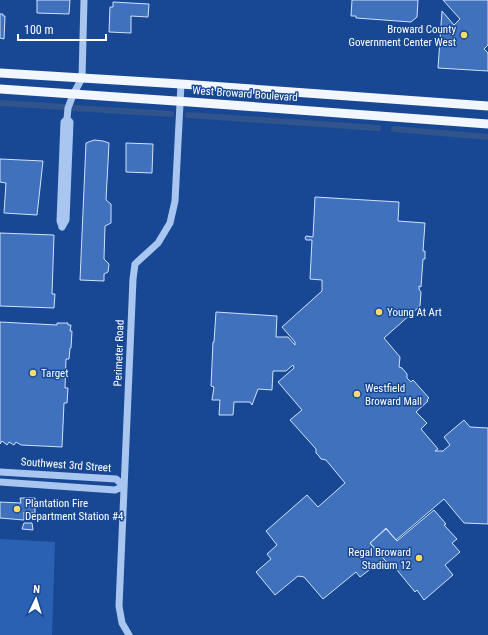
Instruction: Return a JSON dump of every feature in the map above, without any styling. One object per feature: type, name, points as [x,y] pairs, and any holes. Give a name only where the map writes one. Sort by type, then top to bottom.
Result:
[{"type":"main road","name":"West Broward Boulevard","points":[[0,73],[181,84],[488,106]]},
{"type":"main road","name":"West Broward Boulevard","points":[[0,90],[180,101],[488,124]]},
{"type":"street","points":[[65,173],[60,221],[62,227],[66,220],[64,122],[67,119],[68,108],[73,95],[82,78],[84,0]]},
{"type":"street","name":"Perimeter Road","points":[[128,635],[122,622],[119,606],[133,279],[135,264],[158,243],[170,224],[176,201],[181,84]]},
{"type":"street","name":"Southwest 3rd Street","points":[[0,472],[116,479],[124,486],[115,490],[0,482]]},
{"type":"street","points":[[51,485],[55,475]]},
{"type":"shaded area","points":[[0,539],[55,542],[52,635],[0,635]]},
{"type":"building","points":[[37,0],[70,0],[69,14],[37,13]]},
{"type":"building","points":[[352,0],[418,0],[417,17],[411,22],[356,18],[356,16],[351,16]]},
{"type":"building","name":"Broward County Government Center West","points":[[443,0],[488,0],[488,45],[484,49],[488,53],[488,71],[438,68],[442,11],[454,25],[460,19]]},
{"type":"building","points":[[113,2],[149,4],[148,17],[131,16],[131,33],[109,32],[110,7],[113,7]]},
{"type":"building","points":[[0,14],[5,16],[4,39],[0,38]]},
{"type":"building","points":[[94,140],[109,143],[106,200],[111,204],[111,223],[105,226],[104,259],[109,264],[108,272],[104,274],[104,281],[80,280],[86,143]]},
{"type":"building","points":[[126,143],[153,144],[152,173],[126,172]]},
{"type":"building","points":[[0,159],[43,161],[37,215],[4,213],[6,183],[0,182]]},
{"type":"building","name":"Westfield Broward Mall","points":[[315,197],[399,202],[398,221],[425,223],[423,251],[425,251],[425,259],[423,259],[421,287],[419,286],[421,292],[420,306],[384,338],[400,357],[399,367],[402,368],[407,374],[407,378],[411,382],[413,380],[429,398],[427,400],[428,401],[416,412],[427,423],[421,429],[438,449],[435,451],[443,451],[450,445],[444,437],[464,420],[470,427],[488,428],[488,524],[464,523],[444,499],[396,540],[386,528],[370,543],[390,566],[388,567],[382,564],[377,564],[360,577],[356,572],[323,599],[304,577],[298,576],[275,595],[256,572],[271,559],[267,554],[277,545],[266,531],[307,495],[318,507],[345,483],[326,460],[321,459],[316,453],[316,449],[290,420],[302,410],[278,382],[294,368],[293,365],[286,371],[273,371],[272,390],[258,389],[252,405],[250,402],[234,402],[233,415],[219,415],[220,400],[212,400],[214,387],[211,386],[216,312],[277,316],[276,337],[288,337],[295,345],[295,342],[282,327],[322,291],[322,280],[310,279],[312,240],[306,240],[305,238],[306,236],[313,237]]},
{"type":"building","points":[[0,233],[54,235],[52,294],[55,294],[54,308],[0,306]]},
{"type":"building","name":"Target","points":[[0,322],[57,325],[57,323],[68,323],[68,325],[71,325],[71,348],[69,359],[66,359],[65,388],[68,388],[67,403],[64,403],[62,447],[21,445],[16,442],[14,445],[9,442],[7,445],[2,441],[0,444]]},
{"type":"building","name":"Plantation Fire Department Station #4","points":[[20,498],[35,498],[35,513],[24,512],[24,520],[0,518],[0,502],[21,503]]},
{"type":"building","name":"Regal Broward Stadium 12","points":[[434,510],[446,524],[444,525],[457,539],[452,543],[460,552],[445,565],[453,575],[424,600],[417,590],[415,592],[392,564],[390,566],[370,543],[386,529],[397,541]]},
{"type":"building","points":[[24,523],[32,523],[33,530],[22,529]]},
{"type":"waterway","points":[[0,103],[64,107]]},
{"type":"waterway","points":[[73,108],[171,114]]},
{"type":"waterway","points":[[188,115],[378,128]]},
{"type":"waterway","points":[[394,129],[488,137]]},
{"type":"place","name":"Broward County Government Center West","points":[[464,35]]},
{"type":"place","name":"Young At Art","points":[[379,312]]},
{"type":"place","name":"Target","points":[[33,373]]},
{"type":"place","name":"Westfield Broward Mall","points":[[357,394]]},
{"type":"place","name":"Plantation Fire Department Station #4","points":[[17,509]]},
{"type":"place","name":"Regal Broward Stadium 12","points":[[419,558]]}]
